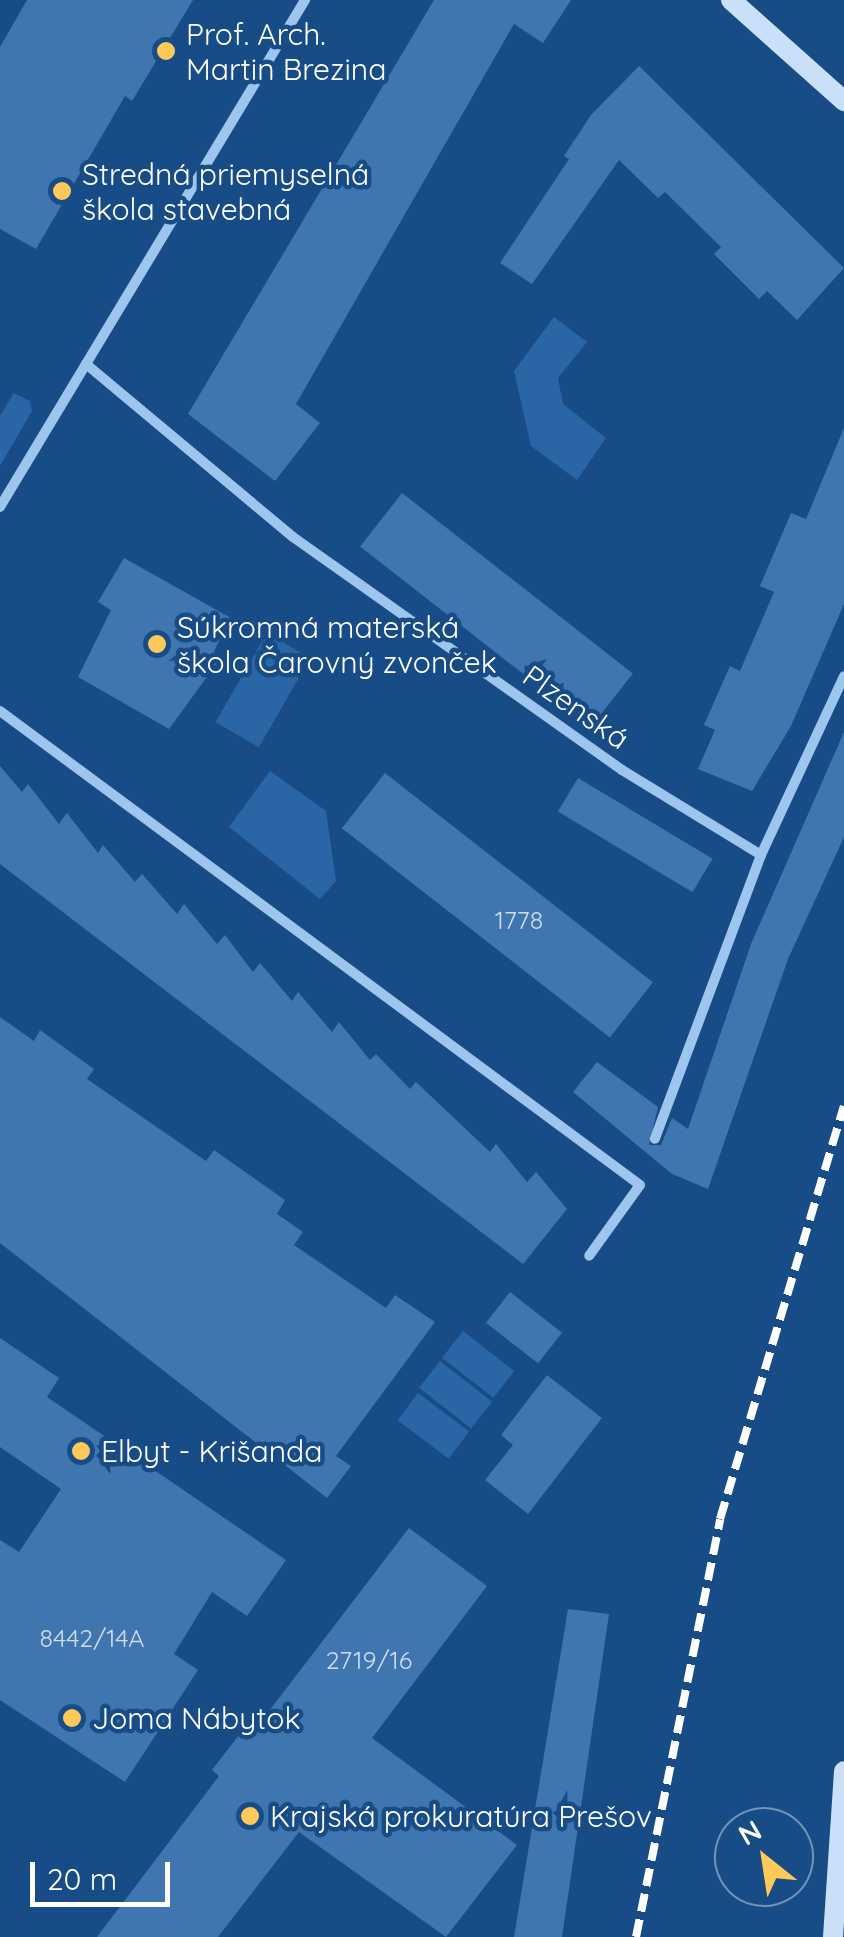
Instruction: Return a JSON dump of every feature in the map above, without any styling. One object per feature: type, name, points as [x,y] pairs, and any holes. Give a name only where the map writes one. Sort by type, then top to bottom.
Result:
[{"type":"street","points":[[0,507],[305,0]]},
{"type":"street","points":[[731,0],[844,101]]},
{"type":"street","name":"Plzenská","points":[[86,364],[292,537],[622,770],[760,855]]},
{"type":"street","points":[[655,1139],[760,855],[844,676]]},
{"type":"street","points":[[0,711],[640,1185],[588,1256]]},
{"type":"street","points":[[833,1937],[844,1770]]},
{"type":"shaded area","points":[[554,317],[587,342],[558,378],[563,404],[606,438],[577,480],[531,446],[514,371]]},
{"type":"shaded area","points":[[14,393],[30,401],[32,411],[0,466],[0,416]]},
{"type":"shaded area","points":[[267,633],[310,658],[259,747],[216,722]]},
{"type":"shaded area","points":[[270,771],[326,811],[336,881],[320,899],[229,827]]},
{"type":"shaded area","points":[[463,1331],[514,1371],[493,1398],[442,1358]]},
{"type":"shaded area","points":[[440,1361],[492,1402],[471,1428],[419,1388]]},
{"type":"shaded area","points":[[418,1393],[469,1432],[449,1459],[398,1420]]},
{"type":"building","points":[[27,0],[193,0],[132,101],[125,96],[36,249],[0,229],[0,47]]},
{"type":"building","points":[[434,0],[571,0],[543,43],[514,24],[296,404],[320,423],[275,481],[188,414]]},
{"type":"building","points":[[639,66],[844,268],[797,320],[767,291],[759,299],[714,254],[721,247],[665,192],[658,198],[619,160],[532,284],[500,263],[569,159],[564,156],[591,115]]},
{"type":"building","points":[[844,428],[844,604],[791,726],[752,791],[698,769],[715,730],[704,725],[730,666],[740,671],[774,592],[760,586],[791,513],[806,519]]},
{"type":"building","points":[[402,493],[633,673],[591,727],[360,547]]},
{"type":"building","name":"Súkromná materská škola Čarovný zvonček","points":[[124,558],[231,618],[214,651],[217,663],[169,729],[78,677],[111,610],[98,602]]},
{"type":"building","points":[[844,732],[844,837],[788,959],[708,1189],[672,1174],[573,1092],[597,1062],[658,1107],[649,1145],[661,1145],[672,1118],[688,1129],[751,944]]},
{"type":"building","points":[[0,766],[22,792],[28,784],[59,824],[67,813],[98,853],[103,845],[135,882],[142,874],[177,914],[184,904],[217,944],[225,935],[253,972],[260,963],[292,1001],[298,992],[332,1032],[339,1022],[370,1060],[376,1054],[410,1089],[416,1082],[490,1152],[496,1144],[527,1182],[536,1172],[567,1209],[523,1264],[0,864]]},
{"type":"building","points":[[385,773],[653,982],[610,1037],[342,828]]},
{"type":"building","points":[[578,778],[713,859],[692,892],[558,811]]},
{"type":"building","points":[[0,1017],[34,1041],[40,1030],[94,1069],[87,1079],[206,1161],[214,1150],[285,1200],[277,1214],[303,1232],[294,1245],[386,1308],[395,1295],[435,1322],[336,1456],[351,1466],[327,1498],[0,1243]]},
{"type":"building","points":[[510,1292],[562,1333],[538,1363],[486,1323]]},
{"type":"building","points":[[0,1338],[59,1378],[47,1397],[286,1560],[247,1616],[212,1592],[174,1654],[198,1670],[125,1782],[0,1700],[0,1540],[19,1552],[61,1489],[0,1447]]},
{"type":"building","points":[[547,1375],[602,1418],[528,1514],[485,1480],[513,1445],[501,1435]]},
{"type":"building","points":[[409,1528],[487,1586],[372,1738],[517,1845],[446,1937],[299,1832],[218,1937],[97,1937],[219,1776],[212,1770],[239,1735],[247,1740]]},
{"type":"building","points":[[568,1609],[609,1614],[562,1937],[514,1937]]},
{"type":"railway","points":[[636,1937],[720,1519],[844,1106]]},
{"type":"place","name":"Prof. Arch. Martin Brezina","points":[[166,51]]},
{"type":"place","name":"Stredná priemyselná škola stavebná","points":[[62,191]]},
{"type":"place","name":"Súkromná materská škola Čarovný zvonček","points":[[157,644]]},
{"type":"place","name":"Elbyt - Krišanda","points":[[81,1451]]},
{"type":"place","name":"Joma Nábytok","points":[[72,1718]]},
{"type":"place","name":"Krajská prokuratúra Prešov","points":[[250,1816]]}]
